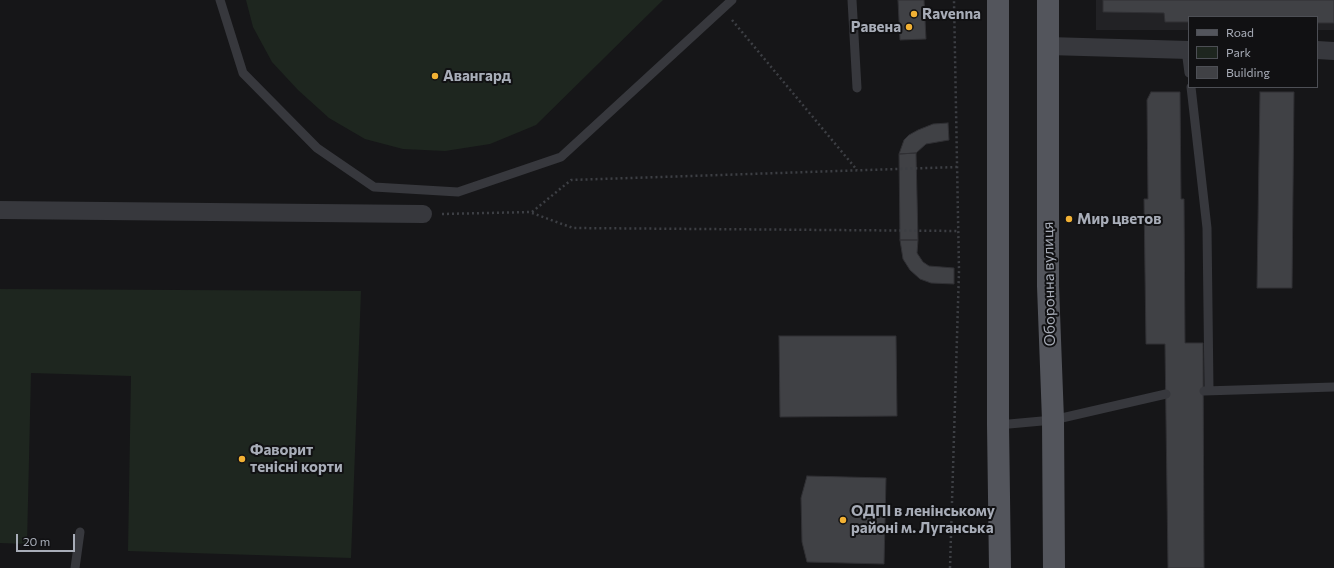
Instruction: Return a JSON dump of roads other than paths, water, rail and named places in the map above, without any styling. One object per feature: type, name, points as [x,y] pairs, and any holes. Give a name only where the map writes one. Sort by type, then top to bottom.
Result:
[{"type":"main road","points":[[998,0],[998,424],[1000,568]]},
{"type":"main road","name":"Оборонна вулиця","points":[[1048,0],[1048,286],[1053,420],[1054,568]]},
{"type":"street","points":[[1048,46],[1188,50]]},
{"type":"street","points":[[1318,50],[1334,50]]},
{"type":"street","points":[[0,210],[423,214]]},
{"type":"lane","points":[[220,0],[243,73],[317,148],[374,187],[458,192],[561,157],[732,0]]},
{"type":"lane","points":[[852,0],[857,88]]},
{"type":"lane","points":[[1191,88],[1207,228],[1206,390],[1334,387]]},
{"type":"lane","points":[[998,424],[1053,420],[1166,394]]},
{"type":"lane","points":[[75,568],[80,532]]},
{"type":"place","name":"Ravenna","points":[[914,14]]},
{"type":"place","name":"Равена","points":[[909,27]]},
{"type":"place","name":"Авангард","points":[[435,76]]},
{"type":"place","name":"Мир цветов","points":[[1069,219]]},
{"type":"place","name":"Фаворит тенісні корти","points":[[242,459]]},
{"type":"place","name":"ОДПІ в ленінському районі м. Луганська","points":[[843,520]]}]
